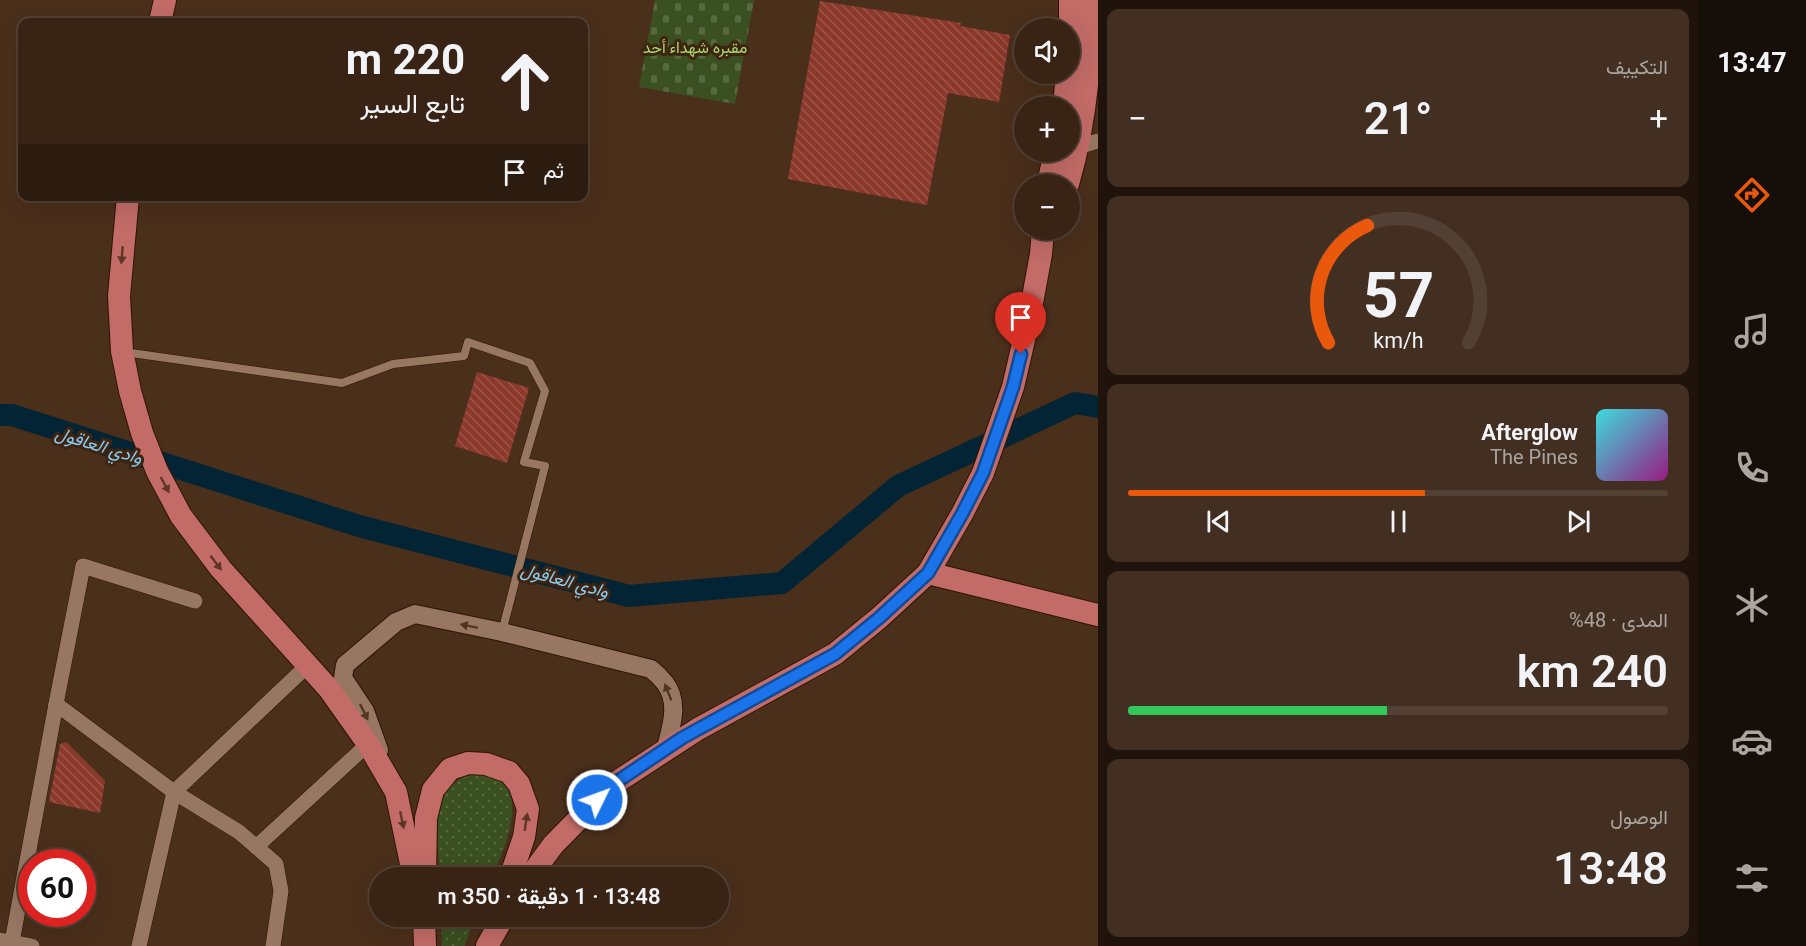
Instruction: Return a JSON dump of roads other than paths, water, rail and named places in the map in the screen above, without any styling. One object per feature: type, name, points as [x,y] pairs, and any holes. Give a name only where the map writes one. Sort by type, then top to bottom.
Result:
[{"type":"main road","points":[[161,18],[165,0]]},
{"type":"main road","points":[[1070,0],[1070,18]]},
{"type":"main road","points":[[1073,174],[1088,144],[1086,96],[1089,0]]},
{"type":"main road","points":[[128,201],[119,296],[122,351],[130,391],[157,471],[181,516],[220,569],[329,689],[368,744],[396,792],[412,867]]},
{"type":"main road","points":[[537,867],[553,845],[612,785],[698,729],[835,654],[928,573],[983,473],[1013,387],[1025,337],[1042,240]]},
{"type":"main road","points":[[1041,254],[1049,240]]},
{"type":"main road","points":[[928,573],[1098,615]]},
{"type":"main road","points":[[425,867],[426,818],[433,790],[450,769],[468,763],[486,764],[509,772],[519,784],[528,809],[524,837],[514,867]]},
{"type":"main road","points":[[487,945],[493,927]]},
{"type":"main road","points":[[487,945],[498,927]]},
{"type":"street","points":[[32,946],[6,941],[83,566],[195,601]]},
{"type":"street","points":[[396,792],[365,711],[343,678],[345,665],[396,622],[415,614],[651,669],[665,683],[671,695],[674,713],[666,748]]},
{"type":"street","points":[[139,946],[174,792],[308,665]]},
{"type":"street","points":[[56,704],[174,792],[240,832],[276,864],[281,891],[273,946]]},
{"type":"street","points":[[256,847],[368,744]]},
{"type":"lane","points":[[122,351],[342,383],[393,364],[464,356],[468,342],[530,363],[545,391],[524,462],[545,466],[502,633]]},
{"type":"waterway","name":"وادي العاقول","points":[[0,415],[12,415],[359,526],[629,596],[782,583],[898,486],[1075,403],[1098,407]]},
{"type":"park label","name":"مقبره شهداء أحد","points":[[695,47]]}]
